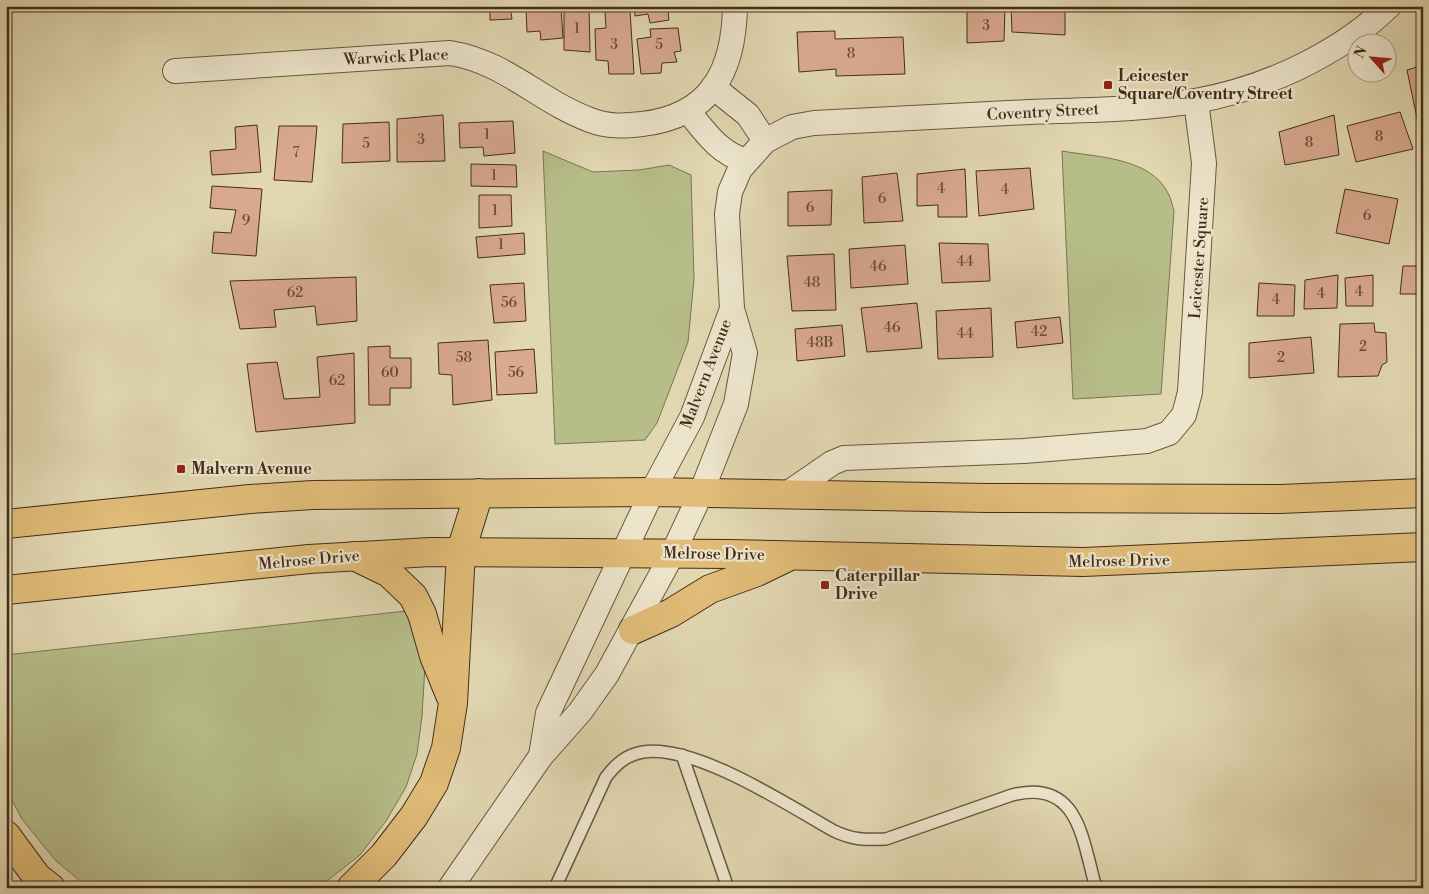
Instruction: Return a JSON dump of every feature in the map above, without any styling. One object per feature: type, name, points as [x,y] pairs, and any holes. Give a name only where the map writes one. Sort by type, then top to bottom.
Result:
[{"type":"main road","points":[[6,524],[304,495],[652,492],[784,496],[1280,499],[1423,493]]},
{"type":"main road","points":[[351,888],[384,855],[414,816],[434,783],[446,748],[453,703],[461,552],[479,493]]},
{"type":"main road","name":"Melrose Drive","points":[[6,590],[354,556],[461,552],[624,552],[1083,562],[1423,547]]},
{"type":"main road","points":[[633,630],[671,613],[710,589],[757,572],[792,555]]},
{"type":"main road","points":[[354,556],[389,573],[413,596],[420,610],[434,656],[453,703]]},
{"type":"main road","points":[[6,835],[37,877],[51,888]]},
{"type":"street","points":[[735,6],[730,56],[713,87],[688,111],[721,148],[733,157],[746,161]]},
{"type":"street","name":"Coventry Street","points":[[765,141],[792,127],[814,123],[1107,108],[1196,101],[1243,89],[1280,75],[1325,53],[1356,34],[1389,6]]},
{"type":"street","name":"Warwick Place","points":[[176,71],[450,53],[482,61],[504,71],[568,110],[602,125],[620,126],[660,122],[688,111]]},
{"type":"street","points":[[713,87],[748,115],[765,141]]},
{"type":"street","name":"Leicester Square","points":[[784,496],[832,462],[857,456],[1015,451],[1147,441],[1169,433],[1184,415],[1190,392],[1203,210],[1204,146],[1196,101]]},
{"type":"street","name":"Malvern Avenue","points":[[702,493],[736,404],[745,353],[732,309],[728,203],[734,184],[746,161],[765,141]]},
{"type":"street","name":"Malvern Avenue","points":[[652,492],[692,417],[732,309]]},
{"type":"street","points":[[541,756],[548,713],[652,492]]},
{"type":"street","points":[[450,888],[541,756],[580,712],[607,674],[633,630],[702,493]]},
{"type":"lane","points":[[555,888],[596,797],[616,765],[628,756],[641,752],[657,751],[682,755],[732,775],[851,839],[864,841],[886,839],[1029,790],[1048,792],[1060,798],[1076,821],[1096,888]]},
{"type":"lane","points":[[682,755],[728,888]]},
{"type":"green space","points":[[543,151],[593,172],[639,170],[669,165],[691,175],[694,279],[688,342],[657,423],[645,440],[555,444]]},
{"type":"green space","points":[[1062,151],[1105,157],[1135,165],[1160,181],[1170,197],[1174,211],[1161,394],[1073,399]]},
{"type":"green space","points":[[406,611],[425,666],[422,716],[417,754],[406,787],[386,821],[360,855],[318,888],[90,888],[55,860],[22,819],[6,789],[6,655]]},
{"type":"building","points":[[313,6],[372,6],[372,10],[314,10]]},
{"type":"building","points":[[463,6],[510,6],[512,19],[490,20],[490,9],[463,12]]},
{"type":"building","points":[[564,6],[589,7],[590,52],[564,50]]},
{"type":"building","points":[[634,6],[678,6],[678,11],[668,12],[669,20],[650,23],[648,14],[635,16]]},
{"type":"building","points":[[955,6],[1005,6],[1004,41],[967,43],[967,10],[955,10]]},
{"type":"building","points":[[1011,6],[1065,6],[1065,35],[1012,32]]},
{"type":"building","points":[[561,8],[563,38],[541,40],[540,31],[527,32],[526,9]]},
{"type":"building","points":[[630,11],[634,74],[609,74],[608,61],[596,60],[595,29],[606,28],[605,12]]},
{"type":"building","points":[[678,28],[681,51],[674,52],[677,62],[662,63],[661,73],[641,74],[637,39],[651,37],[650,29]]},
{"type":"building","points":[[835,31],[835,39],[903,37],[905,74],[836,76],[836,69],[799,72],[797,32]]},
{"type":"building","points":[[1423,65],[1423,133],[1420,133],[1407,70]]},
{"type":"building","points":[[1400,112],[1413,149],[1356,162],[1347,126]]},
{"type":"building","points":[[443,115],[445,161],[397,162],[397,119]]},
{"type":"building","points":[[1334,115],[1339,155],[1285,165],[1279,132]]},
{"type":"building","points":[[513,121],[515,153],[484,156],[483,147],[460,148],[459,123]]},
{"type":"building","points":[[389,122],[390,161],[342,163],[343,124]]},
{"type":"building","points":[[257,125],[261,172],[212,175],[210,151],[236,149],[235,127]]},
{"type":"building","points":[[279,126],[317,126],[312,182],[274,180]]},
{"type":"building","points":[[471,164],[516,165],[517,187],[471,186]]},
{"type":"building","points":[[1030,168],[1034,209],[979,216],[976,171]]},
{"type":"building","points":[[965,169],[967,217],[938,217],[938,205],[917,206],[917,174]]},
{"type":"building","points":[[897,173],[903,221],[864,223],[862,177]]},
{"type":"building","points":[[212,186],[262,189],[256,256],[212,253],[214,232],[231,233],[236,210],[210,208]]},
{"type":"building","points":[[1345,189],[1398,199],[1389,244],[1336,233]]},
{"type":"building","points":[[832,190],[831,225],[788,226],[788,192]]},
{"type":"building","points":[[479,195],[511,195],[512,226],[479,228]]},
{"type":"building","points":[[524,233],[525,254],[478,258],[476,237]]},
{"type":"building","points":[[939,243],[988,244],[990,281],[942,283]]},
{"type":"building","points":[[905,245],[908,284],[851,288],[849,249]]},
{"type":"building","points":[[834,254],[836,310],[792,311],[787,256]]},
{"type":"building","points":[[1403,266],[1423,266],[1423,294],[1400,294]]},
{"type":"building","points":[[1338,275],[1337,308],[1304,309],[1305,280]]},
{"type":"building","points":[[1373,275],[1373,306],[1346,306],[1345,278]]},
{"type":"building","points":[[356,277],[357,321],[317,325],[315,306],[274,310],[276,327],[240,329],[230,281]]},
{"type":"building","points":[[524,283],[526,321],[494,323],[490,285]]},
{"type":"building","points":[[1259,283],[1295,285],[1294,316],[1257,316]]},
{"type":"building","points":[[917,303],[922,348],[867,352],[861,308]]},
{"type":"building","points":[[991,308],[993,357],[938,359],[936,311]]},
{"type":"building","points":[[1060,317],[1063,343],[1017,348],[1015,322]]},
{"type":"building","points":[[1374,323],[1375,332],[1386,333],[1387,362],[1382,365],[1378,376],[1338,377],[1340,324]]},
{"type":"building","points":[[842,325],[845,356],[797,361],[795,329]]},
{"type":"building","points":[[1311,337],[1314,373],[1249,378],[1249,343]]},
{"type":"building","points":[[488,340],[492,400],[453,405],[452,375],[439,374],[438,343]]},
{"type":"building","points":[[390,346],[390,358],[411,358],[411,388],[390,388],[390,405],[369,405],[368,347]]},
{"type":"building","points":[[534,349],[537,393],[497,395],[495,352]]},
{"type":"building","points":[[354,353],[355,423],[256,432],[247,364],[277,362],[284,399],[320,397],[317,357]]},
{"type":"place","name":"Leicester Square/Coventry Street","points":[[1108,85]]},
{"type":"place","name":"Malvern Avenue","points":[[181,469]]},
{"type":"place","name":"Caterpillar Drive","points":[[825,585]]}]
